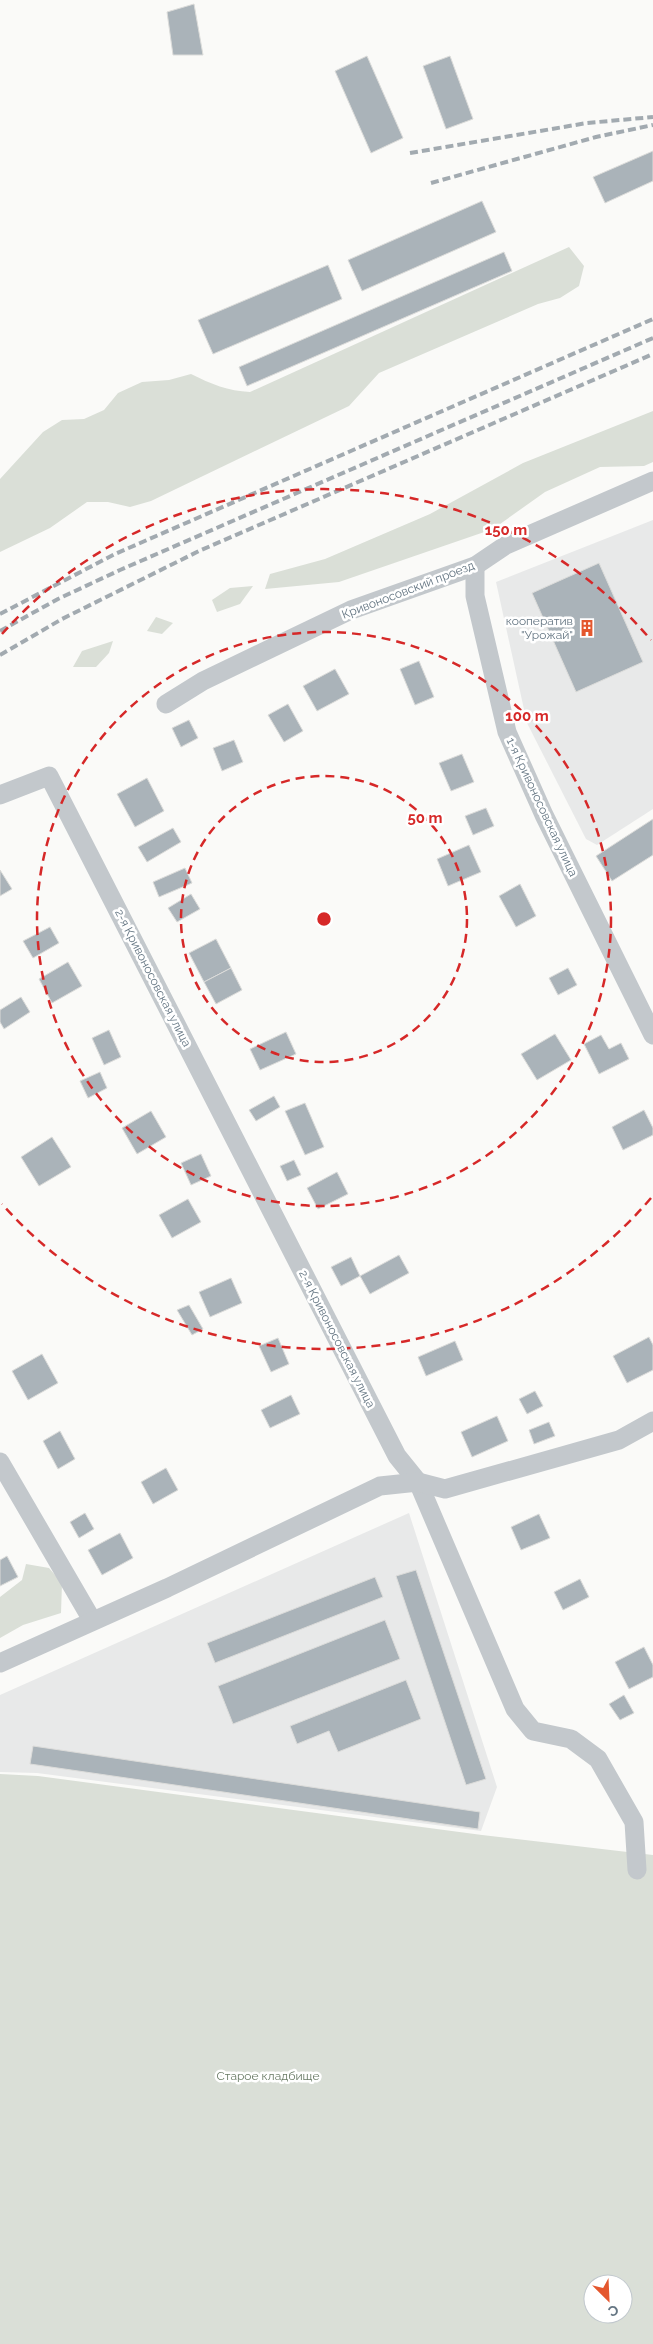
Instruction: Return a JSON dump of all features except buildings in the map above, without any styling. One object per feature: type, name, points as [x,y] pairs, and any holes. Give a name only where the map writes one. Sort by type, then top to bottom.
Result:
[{"type":"street","name":"Кривоносовский проезд","points":[[166,704],[203,681],[351,610],[475,566],[506,544],[653,481]]},
{"type":"street","name":"1-я Кривоносовская улица","points":[[475,566],[475,596],[506,732],[544,815],[653,1035]]},
{"type":"street","name":"2-я Кривоносовская улица","points":[[0,795],[49,776],[397,1456],[418,1482],[515,1709],[533,1730],[570,1739],[598,1759],[634,1822],[637,1870]]},
{"type":"street","points":[[0,1663],[92,1620],[167,1588],[380,1486],[418,1482],[445,1489],[618,1440],[653,1421]]},
{"type":"street","points":[[0,1462],[92,1620]]},
{"type":"shaded area","points":[[653,520],[653,809],[597,845],[586,839],[527,723],[496,582]]},
{"type":"shaded area","points":[[409,1513],[497,1787],[481,1831],[37,1773],[0,1772],[0,1695]]},
{"type":"green space","points":[[569,247],[584,266],[579,286],[560,298],[538,304],[379,373],[349,406],[151,501],[130,507],[108,502],[87,502],[50,528],[0,552],[0,479],[43,432],[62,420],[84,419],[104,410],[118,393],[142,382],[169,380],[191,374],[220,386],[250,392]]},
{"type":"green space","points":[[653,411],[653,462],[644,466],[600,467],[545,492],[493,529],[339,582],[265,589],[270,574],[325,559],[430,514],[523,463]]},
{"type":"green space","points":[[253,586],[240,604],[217,612],[212,600],[230,588]]},
{"type":"green space","points":[[156,617],[173,623],[162,634],[147,631]]},
{"type":"green space","points":[[113,641],[109,653],[96,667],[73,667],[82,651]]},
{"type":"green space","points":[[26,1564],[49,1568],[62,1583],[61,1613],[23,1625],[0,1638],[0,1597],[22,1580]]},
{"type":"green space","name":"Старое кладбище","points":[[0,1774],[38,1776],[482,1835],[653,1855],[653,2344],[0,2344]]},
{"type":"railway","points":[[410,153],[587,123],[653,117]]},
{"type":"railway","points":[[431,183],[596,137],[653,125]]},
{"type":"railway","points":[[0,614],[115,554],[653,319]]},
{"type":"railway","points":[[0,631],[58,599],[120,570],[653,338]]},
{"type":"railway","points":[[0,655],[62,619],[199,551],[653,354]]},
{"type":"place","name":"кооператив \"Урожай\"","points":[[587,628]]}]
